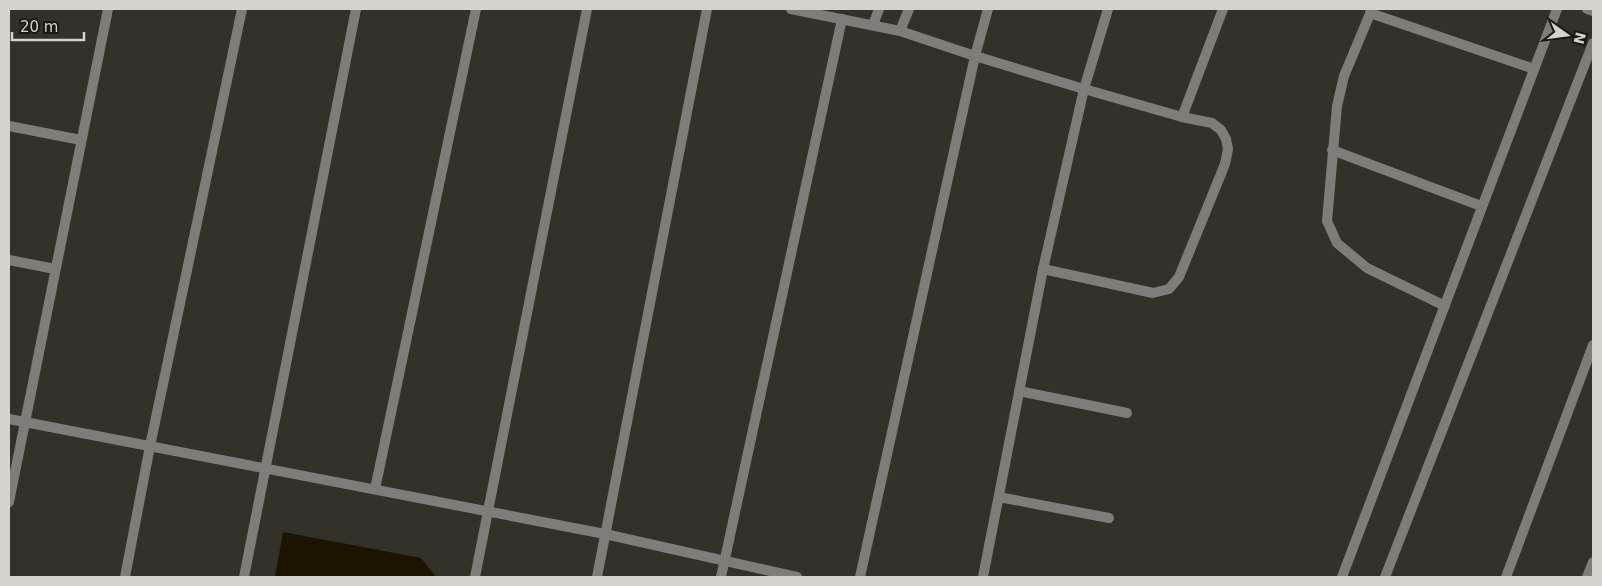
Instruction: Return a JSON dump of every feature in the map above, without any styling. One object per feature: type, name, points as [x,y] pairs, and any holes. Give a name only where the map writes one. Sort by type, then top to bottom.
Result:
[{"type":"street","points":[[9,502],[108,9]]},
{"type":"street","points":[[125,577],[150,446],[242,9]]},
{"type":"street","points":[[244,577],[356,9]]},
{"type":"street","points":[[374,490],[476,9]]},
{"type":"street","points":[[475,577],[587,9]]},
{"type":"street","points":[[597,577],[708,9]]},
{"type":"street","points":[[791,9],[900,31],[1084,89],[1182,117],[1212,123],[1221,130],[1226,139],[1228,149],[1225,164],[1178,277],[1169,289],[1153,293],[1043,269]]},
{"type":"street","points":[[873,25],[879,9]]},
{"type":"street","points":[[900,31],[909,9]]},
{"type":"street","points":[[860,577],[975,56],[988,9]]},
{"type":"street","points":[[983,577],[1043,269],[1084,89],[1108,9]]},
{"type":"street","points":[[1182,117],[1223,9]]},
{"type":"street","points":[[1342,577],[1557,9]]},
{"type":"street","points":[[1587,9],[1593,11]]},
{"type":"street","points":[[1445,306],[1367,268],[1337,244],[1328,220],[1332,150],[1337,106],[1344,76],[1371,11],[1534,69]]},
{"type":"street","points":[[721,577],[842,20]]},
{"type":"street","points":[[1385,577],[1593,43]]},
{"type":"street","points":[[9,126],[81,140]]},
{"type":"street","points":[[1332,150],[1481,206]]},
{"type":"street","points":[[9,260],[55,269]]},
{"type":"street","points":[[1506,577],[1593,346]]},
{"type":"street","points":[[1019,391],[1127,413]]},
{"type":"street","points":[[9,419],[605,534],[797,577]]},
{"type":"street","points":[[999,497],[1109,518]]},
{"type":"street","points":[[1587,577],[1593,562]]},
{"type":"shaded area","points":[[283,532],[421,558],[436,577],[275,577]]}]
